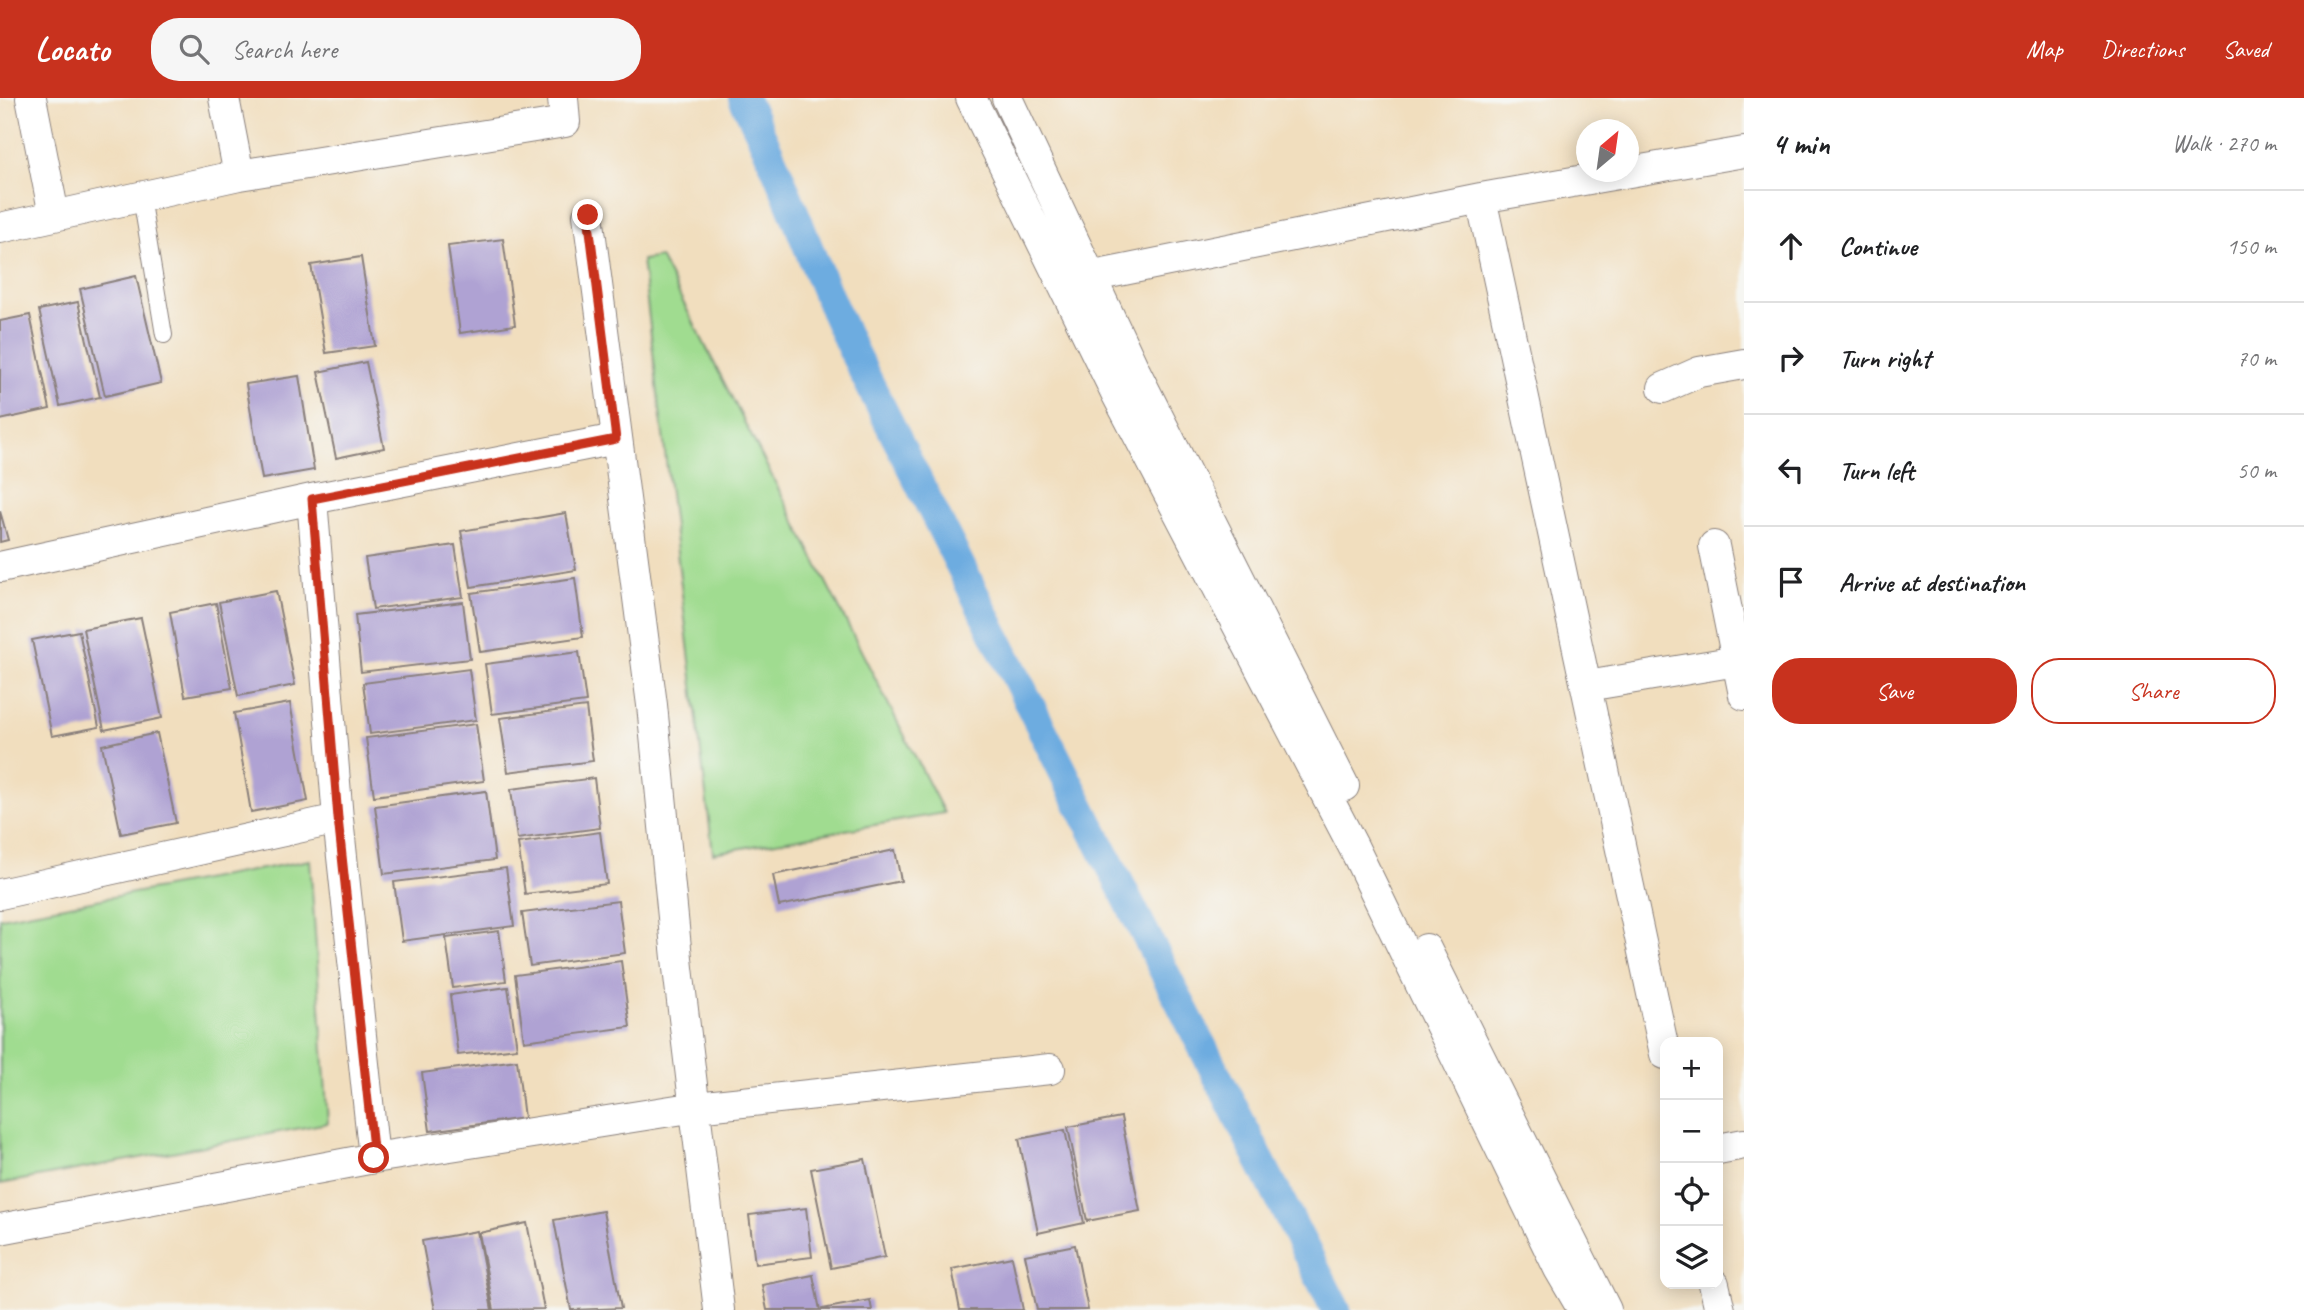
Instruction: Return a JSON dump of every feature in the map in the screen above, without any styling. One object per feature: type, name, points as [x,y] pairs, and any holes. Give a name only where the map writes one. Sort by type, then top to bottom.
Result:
[{"type":"street","points":[[31,98],[54,215]]},
{"type":"street","points":[[224,98],[239,175]]},
{"type":"street","points":[[0,228],[239,175],[565,122],[563,98]]},
{"type":"street","points":[[971,98],[1116,393],[1353,846],[1559,1269],[1583,1310]]},
{"type":"street","points":[[1007,98],[1142,386],[1606,1310]]},
{"type":"street","points":[[1062,283],[1481,198],[1744,152]]},
{"type":"street","points":[[1481,198],[1661,1037]]},
{"type":"street","points":[[588,215],[652,705],[719,1310]]},
{"type":"street","points":[[1663,388],[1699,372],[1744,364]]},
{"type":"street","points":[[0,567],[312,499],[616,439]]},
{"type":"street","points":[[312,499],[338,818],[374,1158]]},
{"type":"street","points":[[1714,547],[1744,695]]},
{"type":"street","points":[[1587,686],[1737,661]]},
{"type":"street","points":[[0,894],[338,818]]},
{"type":"street","points":[[0,1228],[374,1158],[696,1107],[1051,1069]]},
{"type":"street","points":[[1723,1148],[1744,1144]]},
{"type":"street","points":[[1715,1289],[1720,1310]]},
{"type":"lane","points":[[141,197],[164,335]]},
{"type":"green space","points":[[660,257],[944,813],[713,853],[642,260]]},
{"type":"green space","points":[[310,860],[328,1123],[0,1184],[0,918]]},
{"type":"building","points":[[503,239],[515,325],[460,333],[448,246]]},
{"type":"building","points":[[361,257],[375,346],[326,353],[311,265]]},
{"type":"building","points":[[136,276],[161,383],[105,396],[80,289]]},
{"type":"building","points":[[78,302],[100,397],[60,406],[39,310]]},
{"type":"building","points":[[30,315],[50,409],[0,420],[0,321]]},
{"type":"building","points":[[366,362],[384,448],[336,458],[318,372]]},
{"type":"building","points":[[299,376],[314,470],[262,479],[246,384]]},
{"type":"building","points":[[0,511],[8,540],[0,542]]},
{"type":"building","points":[[566,513],[576,570],[471,587],[461,531]]},
{"type":"building","points":[[455,545],[463,597],[373,609],[365,558]]},
{"type":"building","points":[[575,578],[583,637],[480,652],[471,593]]},
{"type":"building","points":[[276,591],[295,685],[238,696],[219,602]]},
{"type":"building","points":[[463,602],[470,659],[361,672],[355,615]]},
{"type":"building","points":[[216,603],[232,688],[185,696],[170,612]]},
{"type":"building","points":[[141,618],[162,718],[104,730],[83,629]]},
{"type":"building","points":[[79,631],[99,727],[52,736],[32,640]]},
{"type":"building","points":[[579,652],[586,702],[492,714],[485,664]]},
{"type":"building","points":[[469,669],[476,720],[370,734],[363,683]]},
{"type":"building","points":[[290,703],[308,801],[251,812],[234,713]]},
{"type":"building","points":[[586,707],[593,761],[508,772],[500,718]]},
{"type":"building","points":[[476,724],[484,781],[374,796],[366,738]]},
{"type":"building","points":[[157,733],[176,823],[121,834],[102,745]]},
{"type":"building","points":[[594,778],[600,828],[517,839],[511,789]]},
{"type":"building","points":[[486,791],[495,860],[384,874],[375,806]]},
{"type":"building","points":[[600,832],[607,884],[525,894],[518,843]]},
{"type":"building","points":[[895,850],[901,881],[779,906],[773,875]]},
{"type":"building","points":[[506,868],[514,926],[402,941],[394,882]]},
{"type":"building","points":[[618,901],[625,953],[530,966],[522,913]]},
{"type":"building","points":[[499,931],[506,981],[453,988],[446,938]]},
{"type":"building","points":[[621,961],[630,1027],[524,1041],[515,975]]},
{"type":"building","points":[[508,987],[517,1048],[458,1055],[450,995]]},
{"type":"building","points":[[517,1060],[524,1118],[430,1131],[422,1073]]},
{"type":"building","points":[[1121,1117],[1140,1211],[1087,1221],[1068,1127]]},
{"type":"building","points":[[1065,1130],[1084,1223],[1038,1233],[1019,1139]]},
{"type":"building","points":[[865,1159],[885,1257],[831,1268],[811,1169]]},
{"type":"building","points":[[806,1208],[812,1257],[755,1264],[749,1215]]},
{"type":"building","points":[[603,1211],[621,1308],[571,1310],[554,1220]]},
{"type":"building","points":[[527,1223],[544,1309],[494,1310],[479,1233]]},
{"type":"building","points":[[477,1231],[492,1310],[435,1310],[422,1241]]},
{"type":"building","points":[[1075,1245],[1088,1310],[1037,1310],[1025,1255]]},
{"type":"building","points":[[1012,1257],[1023,1310],[960,1310],[952,1269]]},
{"type":"building","points":[[813,1275],[820,1310],[767,1310],[762,1285]]},
{"type":"building","points":[[870,1300],[872,1310],[822,1310],[822,1309]]},
{"type":"waterway","points":[[743,98],[773,161],[825,290],[854,353],[1336,1310]]},
{"type":"route","points":[[374,1158],[338,818],[312,499],[616,439],[588,215]]}]
